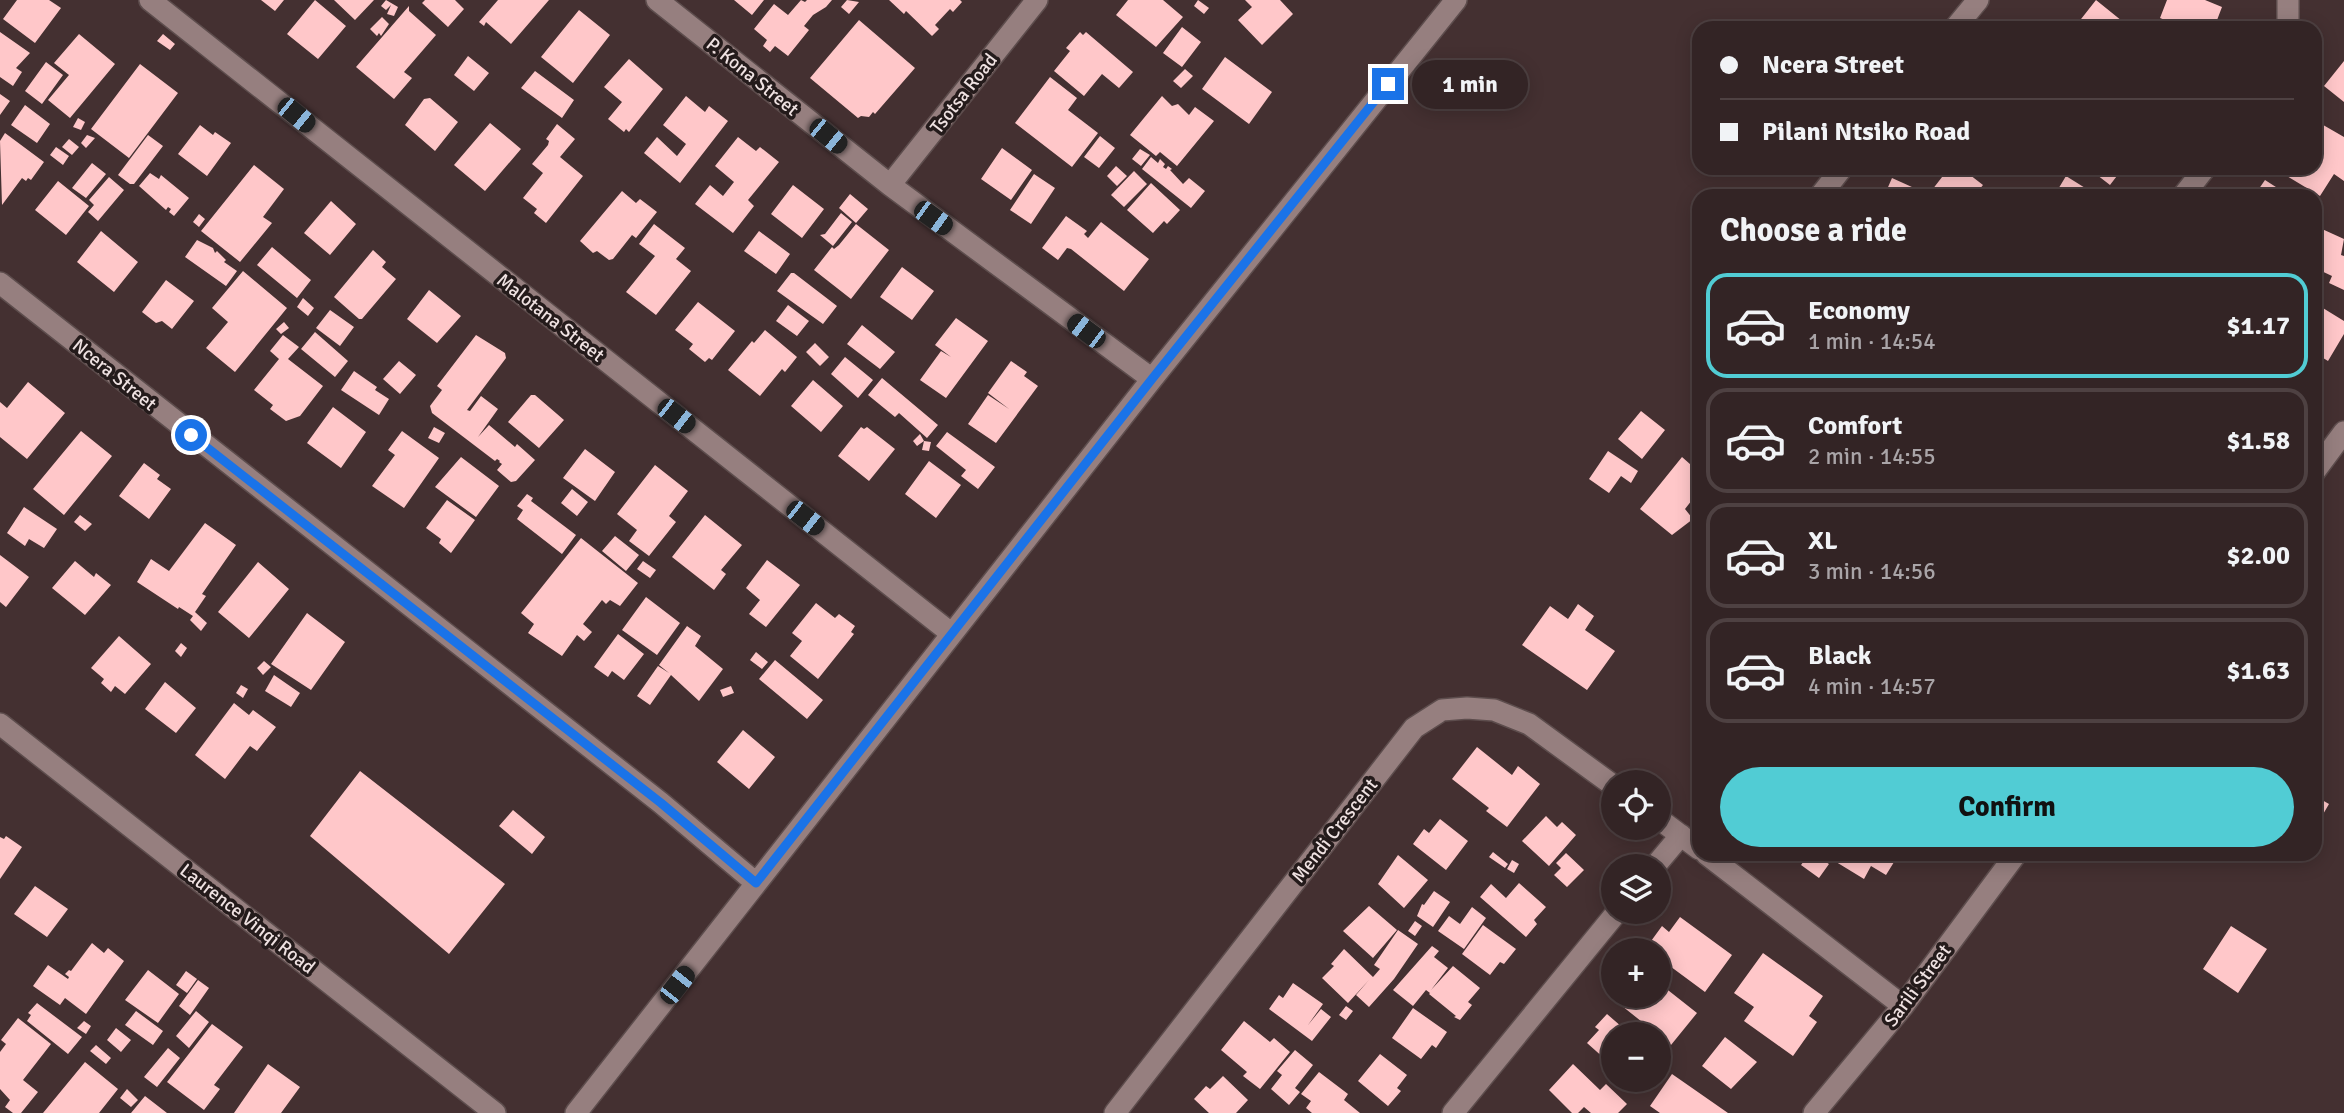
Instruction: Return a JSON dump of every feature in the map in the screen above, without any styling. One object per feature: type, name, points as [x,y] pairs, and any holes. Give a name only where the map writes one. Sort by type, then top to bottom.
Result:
[{"type":"street","name":"Malotana Street","points":[[150,0],[952,634]]},
{"type":"street","name":"P. Kona Street","points":[[657,0],[890,185],[1152,379]]},
{"type":"street","name":"Tsotsa Road","points":[[890,185],[1037,0]]},
{"type":"street","points":[[576,1113],[1152,379],[1456,0]]},
{"type":"street","points":[[1961,21],[1978,0]]},
{"type":"street","points":[[2288,0],[2288,21]]},
{"type":"street","points":[[1826,189],[1836,175]]},
{"type":"street","points":[[2188,189],[2200,175]]},
{"type":"street","name":"Ncera Street","points":[[0,283],[661,803],[756,883]]},
{"type":"street","points":[[2322,462],[2344,432]]},
{"type":"street","name":"Mendi Crescent","points":[[1115,1113],[1414,727],[1442,710],[1494,710],[1529,724],[1601,777]]},
{"type":"street","name":"Laurence Vinqi Road","points":[[0,724],[495,1113]]},
{"type":"street","points":[[1671,828],[1692,844]]},
{"type":"street","points":[[1665,854],[1681,835]]},
{"type":"street","points":[[1715,861],[1903,1006]]},
{"type":"street","name":"Sarili Street","points":[[1814,1113],[1903,1006],[2011,861]]},
{"type":"street","points":[[1453,1113],[1607,924]]},
{"type":"building","points":[[17,0],[49,0],[61,8],[35,43],[3,19]]},
{"type":"building","points":[[261,0],[284,0],[275,11]]},
{"type":"building","points":[[315,0],[346,26],[318,59],[287,34]]},
{"type":"building","points":[[334,0],[374,0],[355,20]]},
{"type":"building","points":[[386,0],[398,7],[394,16],[387,14],[391,5],[386,10],[381,6]]},
{"type":"building","points":[[425,0],[455,0],[464,9],[448,27],[422,3]]},
{"type":"building","points":[[498,0],[549,0],[511,44],[486,22],[484,26],[479,22]]},
{"type":"building","points":[[734,0],[764,0],[752,15]]},
{"type":"building","points":[[801,0],[832,0],[804,26],[809,30],[788,56],[775,46],[770,52],[763,46],[767,40],[754,29],[774,4],[788,15]]},
{"type":"building","points":[[847,0],[859,2],[849,14],[841,7]]},
{"type":"building","points":[[889,0],[962,2],[953,12],[950,9],[935,25],[939,29],[932,36],[906,11],[904,14]]},
{"type":"building","points":[[1128,0],[1163,0],[1183,17],[1156,47],[1116,15]]},
{"type":"building","points":[[1198,0],[1209,8],[1204,14],[1194,6]]},
{"type":"building","points":[[1245,0],[1280,0],[1293,14],[1262,45],[1238,20],[1252,7]]},
{"type":"building","points":[[2096,0],[2122,21],[2080,21]]},
{"type":"building","points":[[2167,0],[2205,0],[2222,7],[2217,21],[2167,21],[2160,18]]},
{"type":"building","points":[[409,6],[409,11],[436,35],[404,72],[412,78],[394,99],[356,67]]},
{"type":"building","points":[[579,10],[610,35],[573,83],[541,57]]},
{"type":"building","points":[[382,17],[389,24],[381,36],[379,33],[377,36],[370,29]]},
{"type":"building","points":[[859,20],[915,68],[875,114],[873,112],[869,117],[858,118],[810,78]]},
{"type":"building","points":[[1182,27],[1201,42],[1182,67],[1163,53]]},
{"type":"building","points":[[0,32],[30,53],[16,68],[22,72],[13,86],[0,77]]},
{"type":"building","points":[[1080,32],[1083,35],[1086,32],[1133,72],[1119,88],[1102,74],[1084,96],[1054,71],[1070,51],[1066,48]]},
{"type":"building","points":[[79,34],[115,64],[70,118],[48,100],[69,75],[54,63]]},
{"type":"building","points":[[163,34],[175,44],[170,50],[157,41]]},
{"type":"building","points":[[468,56],[489,73],[474,91],[454,75]]},
{"type":"building","points":[[1225,57],[1272,92],[1249,124],[1202,89]]},
{"type":"building","points":[[629,59],[663,89],[629,132],[626,129],[624,132],[608,119],[622,102],[604,87]]},
{"type":"building","points":[[2344,61],[2344,102],[2324,86]]},
{"type":"building","points":[[46,62],[63,75],[42,104],[25,91]]},
{"type":"building","points":[[140,64],[178,93],[129,158],[91,129]]},
{"type":"building","points":[[1185,69],[1193,76],[1181,88],[1173,81]]},
{"type":"building","points":[[535,71],[574,100],[562,118],[521,88]]},
{"type":"building","points":[[1050,77],[1077,98],[1068,110],[1098,133],[1072,167],[1015,123]]},
{"type":"building","points":[[0,94],[10,101],[0,115]]},
{"type":"building","points":[[686,96],[705,112],[709,106],[728,121],[680,183],[644,153],[657,137],[677,156],[686,144],[663,125]]},
{"type":"building","points":[[1162,96],[1172,106],[1178,104],[1189,115],[1195,107],[1214,121],[1177,166],[1160,152],[1156,156],[1130,135]]},
{"type":"building","points":[[430,98],[458,122],[435,151],[405,125],[424,99]]},
{"type":"building","points":[[25,105],[50,124],[37,143],[11,125]]},
{"type":"building","points":[[78,118],[85,122],[81,130],[73,127]]},
{"type":"building","points":[[490,123],[521,149],[485,191],[454,165]]},
{"type":"building","points":[[557,124],[575,139],[560,157],[583,176],[546,223],[534,213],[537,209],[523,198],[543,173],[532,164],[548,145],[549,141],[546,139]]},
{"type":"building","points":[[2322,124],[2344,137],[2344,181],[2334,174],[2322,193],[2322,189],[2308,189],[2285,175],[2322,175]]},
{"type":"building","points":[[200,125],[213,135],[215,132],[231,143],[207,176],[178,154]]},
{"type":"building","points":[[5,133],[44,162],[31,180],[22,178],[2,205],[0,141]]},
{"type":"building","points":[[87,135],[95,138],[86,148],[81,143]]},
{"type":"building","points":[[148,135],[163,146],[134,184],[130,184],[118,175]]},
{"type":"building","points":[[1100,136],[1115,148],[1099,168],[1084,157]]},
{"type":"building","points":[[738,137],[756,151],[760,147],[779,162],[748,200],[754,206],[733,233],[695,204],[710,185],[723,196],[734,182],[715,166]]},
{"type":"building","points":[[69,139],[79,147],[72,155],[62,147]]},
{"type":"building","points":[[56,147],[69,156],[63,165],[50,155]]},
{"type":"building","points":[[1002,148],[1032,170],[1011,200],[981,179]]},
{"type":"building","points":[[1140,149],[1150,155],[1141,166],[1132,159]]},
{"type":"building","points":[[1151,157],[1158,163],[1160,159],[1166,169],[1168,166],[1172,169],[1170,170],[1183,184],[1189,178],[1205,191],[1191,208],[1142,169]]},
{"type":"building","points":[[92,163],[106,174],[86,198],[72,188]]},
{"type":"building","points":[[254,165],[284,189],[263,217],[272,223],[240,262],[201,231]]},
{"type":"building","points":[[1116,166],[1127,176],[1117,186],[1107,176]]},
{"type":"building","points":[[1134,171],[1147,184],[1124,207],[1111,195]]},
{"type":"building","points":[[150,173],[159,179],[161,175],[189,198],[174,216],[169,212],[171,209],[168,207],[166,210],[139,186]]},
{"type":"building","points":[[1034,174],[1055,188],[1031,224],[1010,210]]},
{"type":"building","points":[[1944,175],[1970,175],[1983,185],[1980,189],[1933,189]]},
{"type":"building","points":[[2097,175],[2118,175],[2110,185]]},
{"type":"building","points":[[2066,176],[2087,189],[2058,189]]},
{"type":"building","points":[[109,177],[124,190],[98,221],[88,212],[94,205],[89,200]]},
{"type":"building","points":[[1892,178],[1916,189],[1887,189]]},
{"type":"building","points":[[2265,180],[2279,189],[2259,189]]},
{"type":"building","points":[[58,181],[89,206],[66,235],[35,210]]},
{"type":"building","points":[[1151,183],[1180,210],[1167,224],[1164,221],[1153,233],[1127,210]]},
{"type":"building","points":[[793,185],[824,209],[802,238],[771,214]]},
{"type":"building","points":[[622,191],[636,203],[640,199],[657,212],[636,238],[632,235],[613,259],[609,260],[597,251],[593,253],[580,241]]},
{"type":"building","points":[[850,194],[868,209],[856,223],[839,208]]},
{"type":"building","points":[[331,201],[356,224],[330,255],[304,233]]},
{"type":"building","points":[[841,213],[852,222],[833,246],[820,235],[825,234]]},
{"type":"building","points":[[199,214],[205,219],[199,227],[193,222]]},
{"type":"building","points":[[1066,216],[1087,231],[1084,234],[1088,238],[1101,222],[1149,259],[1124,291],[1071,249],[1067,248],[1058,260],[1042,248]]},
{"type":"building","points":[[654,224],[685,248],[676,259],[691,271],[656,315],[626,292],[655,256],[639,244]]},
{"type":"building","points":[[856,224],[889,250],[851,299],[814,270],[832,247],[834,249],[839,245]]},
{"type":"building","points":[[2322,229],[2344,239],[2341,255],[2344,256],[2344,290],[2329,283],[2332,276],[2322,271]]},
{"type":"building","points":[[101,231],[138,262],[114,292],[77,262]]},
{"type":"building","points":[[759,231],[790,254],[776,274],[744,251]]},
{"type":"building","points":[[197,240],[213,248],[215,253],[217,251],[226,260],[224,262],[237,271],[226,286],[185,257]]},
{"type":"building","points":[[272,247],[311,280],[297,298],[257,265]]},
{"type":"building","points":[[373,250],[386,262],[382,267],[396,279],[362,319],[359,319],[334,297]]},
{"type":"building","points":[[902,267],[934,291],[912,320],[880,297]]},
{"type":"building","points":[[243,271],[287,308],[235,372],[206,348],[228,322],[212,308]]},
{"type":"building","points":[[791,273],[837,306],[823,324],[777,291]]},
{"type":"building","points":[[166,280],[194,301],[172,329],[162,321],[156,323],[142,312]]},
{"type":"building","points":[[429,290],[461,316],[437,343],[407,319]]},
{"type":"building","points":[[303,298],[314,308],[308,316],[297,307]]},
{"type":"building","points":[[698,302],[735,331],[712,360],[709,358],[705,362],[689,349],[693,344],[675,330]]},
{"type":"building","points":[[788,305],[809,321],[797,336],[776,321]]},
{"type":"building","points":[[2322,307],[2344,321],[2344,334],[2328,361],[2322,357]]},
{"type":"building","points":[[330,310],[354,327],[340,346],[316,328]]},
{"type":"building","points":[[956,318],[988,341],[946,398],[920,380],[941,351],[951,357],[935,345]]},
{"type":"building","points":[[284,322],[289,328],[281,334],[276,329]]},
{"type":"building","points":[[862,325],[895,352],[880,369],[847,344]]},
{"type":"building","points":[[765,330],[797,357],[785,372],[782,369],[760,396],[728,370]]},
{"type":"building","points":[[315,332],[348,361],[335,377],[301,349]]},
{"type":"building","points":[[283,335],[299,347],[288,359],[323,386],[300,416],[286,421],[270,409],[273,405],[254,390],[279,359],[270,351]]},
{"type":"building","points":[[476,335],[505,353],[506,358],[467,410],[470,411],[481,396],[498,409],[478,437],[489,425],[535,460],[516,481],[511,482],[497,470],[502,464],[500,461],[495,461],[432,413],[430,406],[442,390],[437,386]]},
{"type":"building","points":[[815,343],[829,357],[820,366],[806,352]]},
{"type":"building","points":[[845,357],[873,380],[858,398],[831,374]]},
{"type":"building","points":[[399,361],[416,375],[400,394],[383,379]]},
{"type":"building","points":[[1011,361],[1027,372],[1024,376],[1038,386],[996,443],[968,424],[988,395],[1009,409],[988,393]]},
{"type":"building","points":[[354,371],[389,399],[379,415],[341,390]]},
{"type":"building","points":[[882,378],[938,425],[927,438],[899,413],[895,417],[868,395]]},
{"type":"building","points":[[813,380],[843,406],[821,432],[791,406]]},
{"type":"building","points":[[28,382],[65,413],[27,459],[0,437],[0,402],[7,408]]},
{"type":"building","points":[[531,395],[535,395],[564,420],[539,448],[508,422]]},
{"type":"building","points":[[333,407],[366,432],[341,468],[307,443]]},
{"type":"building","points":[[1641,411],[1665,430],[1642,459],[1618,439]]},
{"type":"building","points":[[434,427],[445,433],[439,443],[428,438]]},
{"type":"building","points":[[861,427],[867,427],[895,449],[869,481],[838,456]]},
{"type":"building","points":[[81,431],[112,456],[64,515],[33,489]]},
{"type":"building","points":[[402,431],[439,458],[404,508],[372,486],[395,455],[388,450]]},
{"type":"building","points":[[947,432],[995,467],[978,489],[961,476],[966,470],[936,446]]},
{"type":"building","points":[[920,434],[924,441],[917,446],[913,441]]},
{"type":"building","points":[[924,441],[931,442],[929,451],[922,450]]},
{"type":"building","points":[[585,449],[615,472],[595,501],[563,478]]},
{"type":"building","points":[[1608,451],[1638,471],[1631,483],[1621,476],[1609,493],[1589,479]]},
{"type":"building","points":[[461,457],[499,486],[476,517],[435,487]]},
{"type":"building","points":[[1682,457],[1692,466],[1692,500],[1685,509],[1692,520],[1672,535],[1640,509]]},
{"type":"building","points":[[929,461],[961,485],[936,518],[905,494]]},
{"type":"building","points":[[144,463],[160,475],[157,479],[171,489],[149,519],[119,496]]},
{"type":"building","points":[[655,465],[688,491],[669,516],[676,522],[649,556],[629,541],[637,530],[617,514]]},
{"type":"building","points":[[572,489],[588,502],[577,516],[561,503]]},
{"type":"building","points":[[527,494],[533,498],[531,501],[576,535],[562,554],[517,519],[523,510],[517,506]]},
{"type":"building","points":[[447,500],[475,520],[451,553],[439,543],[441,539],[426,528]]},
{"type":"building","points":[[24,507],[57,529],[44,548],[29,539],[25,546],[7,533]]},
{"type":"building","points":[[80,515],[92,524],[85,531],[74,522]]},
{"type":"building","points":[[705,515],[742,545],[721,570],[726,574],[714,590],[672,557]]},
{"type":"building","points":[[205,523],[236,545],[202,594],[206,596],[195,612],[207,623],[201,631],[190,620],[193,616],[137,582],[151,559],[169,571]]},
{"type":"building","points":[[615,536],[639,555],[626,571],[602,551]]},
{"type":"building","points":[[581,538],[638,583],[620,606],[610,600],[606,604],[602,600],[583,624],[592,632],[584,641],[577,635],[562,656],[528,633],[534,624],[521,613]]},
{"type":"building","points":[[0,555],[29,577],[6,607],[0,602]]},
{"type":"building","points":[[767,560],[800,585],[766,627],[749,614],[760,600],[746,588]]},
{"type":"building","points":[[75,561],[94,577],[96,573],[111,585],[85,615],[52,588]]},
{"type":"building","points":[[643,561],[656,570],[650,578],[637,569]]},
{"type":"building","points":[[258,562],[289,589],[249,638],[218,612]]},
{"type":"building","points":[[646,597],[680,623],[657,655],[622,630]]},
{"type":"building","points":[[816,603],[835,618],[839,614],[855,626],[851,632],[854,634],[818,679],[790,656],[802,641],[792,633]]},
{"type":"building","points":[[1578,604],[1594,616],[1585,630],[1615,651],[1587,690],[1522,645],[1550,606],[1568,619]]},
{"type":"building","points":[[307,613],[345,642],[311,690],[271,664]]},
{"type":"building","points":[[687,626],[701,636],[695,646],[723,669],[699,701],[671,675],[650,705],[637,696],[658,666],[669,673],[659,665]]},
{"type":"building","points":[[618,634],[644,654],[624,680],[612,671],[608,677],[594,667]]},
{"type":"building","points":[[119,636],[151,664],[125,694],[115,686],[111,692],[101,683],[104,679],[91,668]]},
{"type":"building","points":[[181,643],[187,648],[181,657],[175,651]]},
{"type":"building","points":[[756,652],[768,662],[762,669],[750,660]]},
{"type":"building","points":[[775,660],[823,700],[807,719],[759,679]]},
{"type":"building","points":[[264,661],[271,667],[263,675],[257,668]]},
{"type":"building","points":[[274,675],[300,693],[291,707],[265,691]]},
{"type":"building","points":[[165,682],[196,708],[176,733],[145,709]]},
{"type":"building","points":[[241,685],[248,689],[243,698],[236,693]]},
{"type":"building","points":[[731,686],[734,693],[723,697],[720,690]]},
{"type":"building","points":[[234,703],[249,715],[253,710],[276,727],[257,751],[250,746],[225,779],[195,755]]},
{"type":"building","points":[[743,730],[775,757],[749,789],[717,762]]},
{"type":"building","points":[[1477,747],[1512,775],[1518,766],[1540,784],[1507,827],[1486,811],[1489,808],[1452,779]]},
{"type":"building","points":[[360,771],[505,884],[449,954],[310,836]]},
{"type":"building","points":[[2322,800],[2329,804],[2322,816]]},
{"type":"building","points":[[513,810],[545,837],[532,854],[499,826]]},
{"type":"building","points":[[1546,816],[1557,827],[1562,822],[1576,835],[1549,866],[1522,841]]},
{"type":"building","points":[[1440,819],[1468,841],[1446,870],[1413,844],[1424,829],[1429,833]]},
{"type":"building","points":[[6,836],[22,847],[0,879],[0,837],[4,839]]},
{"type":"building","points":[[1493,852],[1508,864],[1505,868],[1489,857]]},
{"type":"building","points":[[1566,853],[1584,870],[1567,887],[1554,875],[1561,868],[1556,863]]},
{"type":"building","points":[[1398,855],[1428,880],[1404,908],[1378,884]]},
{"type":"building","points":[[1512,860],[1519,864],[1514,873],[1507,869]]},
{"type":"building","points":[[1804,861],[1824,861],[1829,864],[1819,878],[1801,865]]},
{"type":"building","points":[[1834,861],[1895,861],[1886,875],[1871,866],[1864,879]]},
{"type":"building","points":[[1519,883],[1546,907],[1534,920],[1537,924],[1526,937],[1480,897],[1491,884],[1506,898]]},
{"type":"building","points":[[35,886],[68,909],[47,937],[14,914]]},
{"type":"building","points":[[1434,891],[1450,902],[1433,927],[1417,916],[1422,904],[1424,905]]},
{"type":"building","points":[[1369,906],[1397,930],[1373,958],[1343,931]]},
{"type":"building","points":[[1472,907],[1486,918],[1464,949],[1438,931],[1449,916],[1460,924]]},
{"type":"building","points":[[1680,917],[1732,955],[1705,992],[1671,967],[1671,938],[1653,938],[1662,926],[1669,932]]},
{"type":"building","points":[[1415,921],[1422,926],[1415,936],[1408,931]]},
{"type":"building","points":[[1483,925],[1516,949],[1504,964],[1500,962],[1490,975],[1462,954]]},
{"type":"building","points":[[2231,926],[2267,949],[2238,993],[2203,969]]},
{"type":"building","points":[[1398,930],[1418,944],[1394,979],[1369,1007],[1356,995],[1369,980],[1348,1003],[1322,978],[1334,966],[1331,964],[1344,949],[1373,977],[1380,969],[1374,965]]},
{"type":"building","points":[[92,943],[104,953],[108,948],[124,961],[86,1014],[65,998],[60,1005],[33,986],[48,965],[68,979],[65,974],[71,971]]},
{"type":"building","points":[[1432,946],[1439,951],[1434,957],[1448,968],[1431,990],[1453,966],[1480,988],[1468,1002],[1472,1005],[1460,1020],[1426,990],[1413,1006],[1393,990]]},
{"type":"building","points":[[1763,953],[1823,996],[1809,1016],[1817,1022],[1793,1056],[1744,1021],[1754,1007],[1734,993]]},
{"type":"building","points":[[148,970],[179,994],[158,1023],[125,1000]]},
{"type":"building","points":[[186,971],[197,979],[187,993],[176,985]]},
{"type":"building","points":[[198,980],[209,988],[190,1015],[179,1006]]},
{"type":"building","points":[[1293,983],[1323,1004],[1308,1025],[1321,1009],[1331,1017],[1312,1041],[1269,1009],[1279,995],[1283,998]]},
{"type":"building","points":[[1671,992],[1697,1013],[1671,1045],[1671,1022],[1642,1022],[1625,1008],[1671,1008]]},
{"type":"building","points":[[37,1003],[82,1037],[68,1054],[27,1021],[31,1015],[28,1013]]},
{"type":"building","points":[[1346,1006],[1353,1011],[1346,1020],[1339,1015]]},
{"type":"building","points":[[1413,1008],[1447,1032],[1436,1048],[1432,1045],[1421,1059],[1392,1038]]},
{"type":"building","points":[[136,1011],[163,1031],[153,1045],[125,1025]]},
{"type":"building","points":[[196,1011],[209,1022],[189,1048],[176,1036]]},
{"type":"building","points":[[1607,1014],[1616,1022],[1601,1022],[1601,1055],[1587,1043],[1599,1030],[1595,1027]]},
{"type":"building","points":[[18,1018],[51,1044],[23,1080],[38,1092],[21,1113],[13,1113],[5,1107],[10,1100],[0,1089],[0,1052],[6,1044],[1,1040]]},
{"type":"building","points":[[84,1021],[91,1026],[86,1034],[77,1028]]},
{"type":"building","points":[[1244,1021],[1270,1042],[1274,1038],[1290,1052],[1260,1089],[1243,1076],[1247,1072],[1221,1050]]},
{"type":"building","points":[[212,1024],[243,1047],[214,1085],[220,1089],[204,1110],[167,1082]]},
{"type":"building","points":[[116,1028],[131,1040],[121,1052],[107,1040]]},
{"type":"building","points":[[1725,1037],[1757,1062],[1731,1089],[1702,1066]]},
{"type":"building","points":[[96,1045],[111,1058],[106,1064],[90,1051]]},
{"type":"building","points":[[168,1048],[180,1058],[157,1087],[144,1077]]},
{"type":"building","points":[[1295,1050],[1313,1065],[1295,1088],[1300,1092],[1289,1105],[1271,1089],[1282,1075],[1277,1071]]},
{"type":"building","points":[[1380,1054],[1407,1075],[1397,1088],[1401,1091],[1388,1106],[1358,1081]]},
{"type":"building","points":[[85,1062],[118,1089],[99,1113],[43,1113]]},
{"type":"building","points":[[268,1064],[300,1087],[281,1113],[234,1113]]},
{"type":"building","points":[[1573,1064],[1601,1089],[1601,1092],[1614,1092],[1627,1104],[1618,1113],[1591,1113],[1584,1107],[1578,1113],[1572,1113],[1549,1090]]},
{"type":"building","points":[[1319,1072],[1348,1094],[1344,1100],[1360,1113],[1312,1113],[1306,1108],[1311,1101],[1301,1094]]},
{"type":"building","points":[[1671,1075],[1728,1113],[1660,1113],[1650,1106],[1660,1092],[1671,1092]]},
{"type":"building","points":[[1223,1076],[1248,1100],[1236,1113],[1209,1113],[1194,1099],[1206,1086],[1210,1089]]},
{"type":"building","points":[[127,1089],[138,1100],[131,1107],[120,1098]]},
{"type":"building","points":[[145,1096],[167,1113],[131,1113]]},
{"type":"route","points":[[191,435],[661,803],[756,883],[1388,84]]}]
